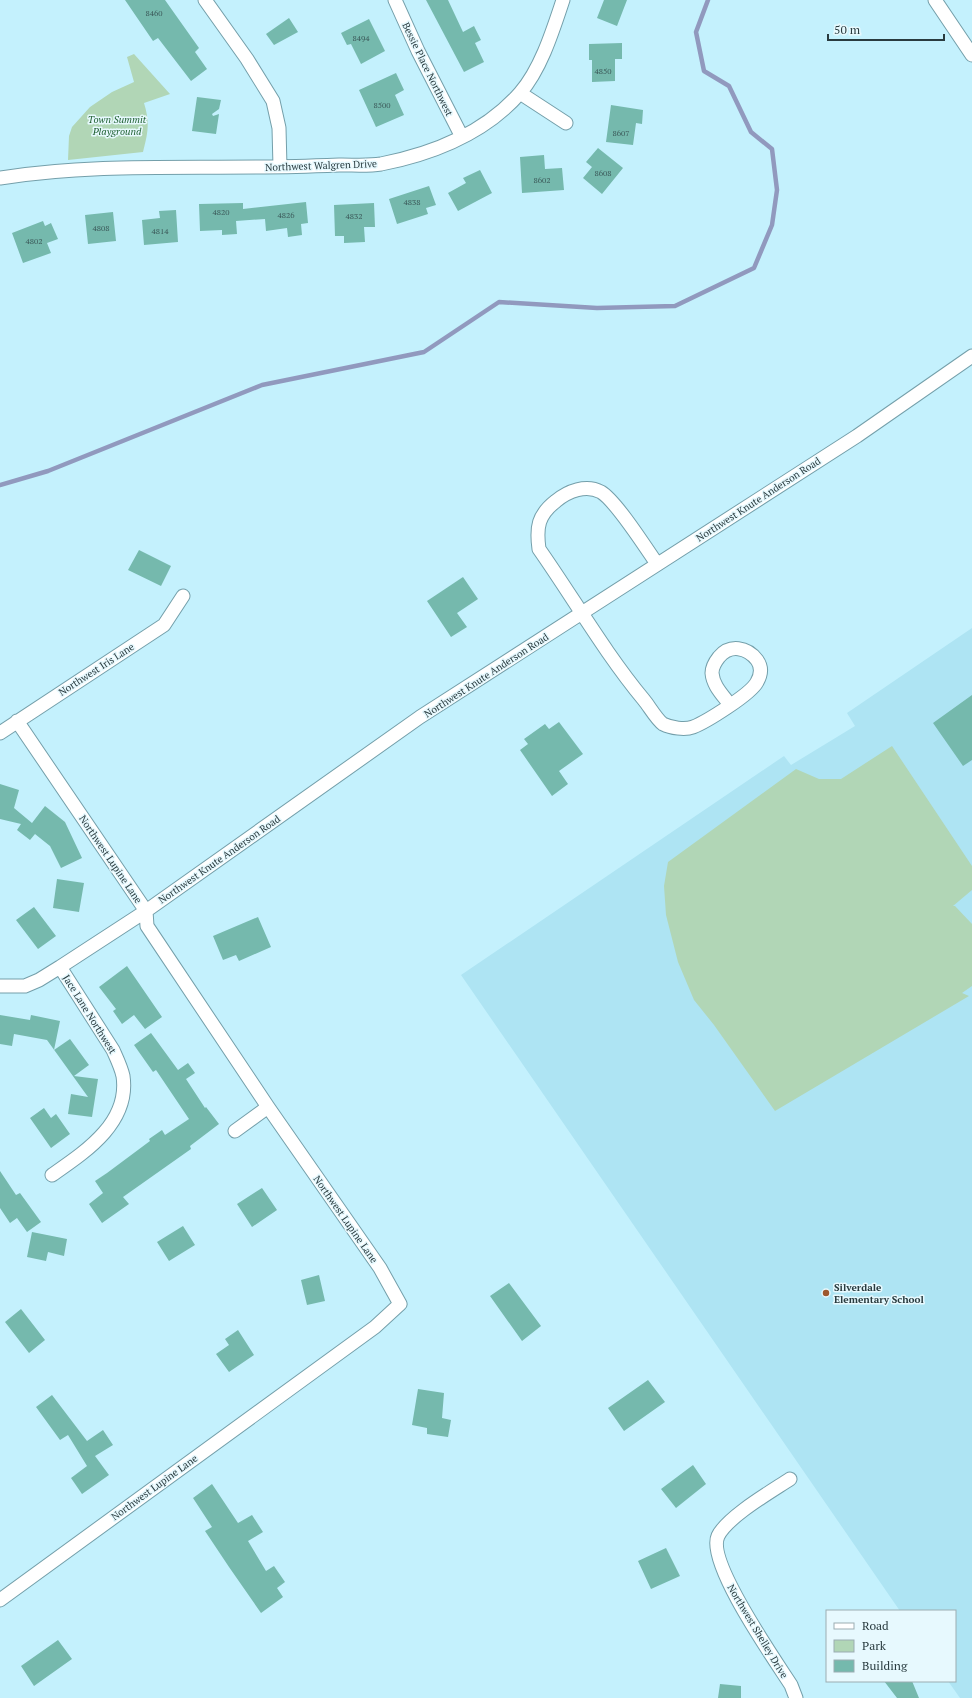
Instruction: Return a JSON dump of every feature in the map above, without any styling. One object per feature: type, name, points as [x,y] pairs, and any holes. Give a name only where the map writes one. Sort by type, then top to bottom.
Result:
[{"type":"street","points":[[205,0],[247,59],[273,101],[279,128],[280,167]]},
{"type":"street","name":"Bessie Place Northwest","points":[[395,0],[418,51],[462,137]]},
{"type":"street","name":"Northwest Walgren Drive","points":[[0,178],[40,172],[136,168],[280,167],[379,164],[423,154],[462,137],[497,115],[520,93],[537,69],[564,0]]},
{"type":"street","points":[[934,0],[972,55]]},
{"type":"street","points":[[520,93],[566,123]]},
{"type":"street","name":"Northwest Knute Anderson Road","points":[[0,986],[25,986],[39,980],[60,967],[146,911],[420,717],[858,436],[972,356]]},
{"type":"street","points":[[657,564],[615,505],[601,492],[587,489],[576,489],[560,497],[546,508],[538,523],[537,536],[539,549],[636,690],[663,724],[678,728],[692,727],[730,705]]},
{"type":"street","name":"Northwest Iris Lane","points":[[0,733],[164,625],[183,596]]},
{"type":"street","name":"Northwest Lupine Lane","points":[[0,1600],[375,1327],[400,1304],[380,1268],[268,1107],[147,926],[146,911],[18,721]]},
{"type":"street","name":"Jace Lane Northwest","points":[[52,1175],[84,1153],[97,1141],[117,1113],[122,1097],[123,1077],[120,1065],[113,1050],[60,967]]},
{"type":"street","points":[[235,1131],[268,1107]]},
{"type":"street","name":"Northwest Shelley Drive","points":[[790,1479],[730,1521],[718,1536],[718,1549],[723,1569],[740,1604],[791,1684],[796,1698]]},
{"type":"shaded area","name":"Silverdale Elementary School","points":[[972,628],[972,1698],[960,1698],[949,1682],[956,1682],[956,1610],[899,1610],[461,975],[784,756],[791,765],[855,726],[847,713]]},
{"type":"green space","name":"Town Summit Playground","points":[[134,54],[170,94],[144,103],[148,128],[143,152],[68,160],[69,136],[72,127],[90,107],[112,92],[134,82],[127,57]]},
{"type":"green space","points":[[892,746],[972,866],[972,890],[953,906],[955,906],[972,924],[972,986],[962,993],[969,996],[775,1111],[714,1025],[694,1000],[678,962],[666,915],[664,886],[668,862],[796,769],[819,779],[841,779]]},
{"type":"building","points":[[125,0],[165,0],[199,48],[195,52],[207,69],[191,81],[158,38],[153,41]]},
{"type":"building","points":[[426,0],[448,0],[463,32],[474,26],[481,40],[475,43],[484,62],[464,72]]},
{"type":"building","points":[[604,0],[627,0],[617,26],[597,18]]},
{"type":"building","points":[[289,18],[298,32],[274,45],[266,34]]},
{"type":"building","points":[[369,19],[385,51],[361,64],[351,44],[347,45],[341,33]]},
{"type":"building","points":[[622,43],[622,59],[615,59],[615,81],[592,82],[592,60],[589,60],[589,44]]},
{"type":"building","points":[[396,73],[404,90],[395,95],[404,115],[376,127],[359,90]]},
{"type":"building","points":[[197,97],[221,100],[219,109],[212,114],[213,116],[219,114],[216,134],[192,131]]},
{"type":"building","points":[[611,105],[643,110],[642,124],[636,123],[633,145],[606,142]]},
{"type":"building","points":[[598,148],[623,168],[602,194],[583,178],[592,167],[586,162]]},
{"type":"building","points":[[544,155],[545,169],[562,168],[564,190],[522,193],[520,157]]},
{"type":"building","points":[[480,170],[492,193],[458,211],[448,193],[466,183],[463,178]]},
{"type":"building","points":[[429,186],[436,205],[426,208],[428,214],[397,224],[389,199]]},
{"type":"building","points":[[306,202],[308,223],[301,224],[302,235],[288,237],[287,228],[266,231],[265,219],[236,221],[237,234],[222,235],[222,230],[200,231],[199,204],[243,203],[243,209]]},
{"type":"building","points":[[374,203],[375,227],[364,227],[365,242],[344,243],[344,236],[335,236],[334,205]]},
{"type":"building","points":[[176,210],[178,242],[144,245],[142,220],[160,218],[159,211]]},
{"type":"building","points":[[113,212],[116,241],[88,244],[85,215]]},
{"type":"building","points":[[43,221],[45,226],[51,223],[58,239],[47,243],[51,253],[23,263],[12,233]]},
{"type":"building","points":[[139,550],[171,566],[161,586],[128,570]]},
{"type":"building","points":[[463,577],[478,599],[457,613],[467,627],[451,637],[427,601]]},
{"type":"building","points":[[972,695],[972,760],[963,766],[933,723]]},
{"type":"building","points":[[559,722],[583,754],[559,771],[568,784],[552,796],[520,750],[528,744],[524,739],[545,724],[549,729]]},
{"type":"building","points":[[0,784],[19,790],[14,808],[32,823],[45,806],[65,822],[82,858],[61,868],[50,846],[35,834],[30,840],[17,830],[21,824],[0,819]]},
{"type":"building","points":[[57,879],[84,883],[79,912],[53,908]]},
{"type":"building","points":[[34,907],[56,936],[38,949],[16,920]]},
{"type":"building","points":[[258,917],[271,947],[239,961],[236,955],[223,960],[213,936]]},
{"type":"building","points":[[127,966],[162,1017],[145,1029],[134,1015],[122,1024],[113,1011],[116,1009],[99,987]]},
{"type":"building","points":[[0,1015],[30,1020],[31,1015],[60,1021],[54,1050],[47,1040],[14,1034],[12,1046],[0,1044]]},
{"type":"building","points":[[151,1033],[178,1070],[188,1063],[195,1073],[186,1079],[205,1108],[206,1107],[219,1124],[190,1146],[191,1149],[123,1197],[129,1204],[102,1223],[89,1204],[103,1193],[95,1181],[150,1141],[149,1139],[162,1130],[165,1135],[189,1119],[156,1070],[153,1072],[134,1045]]},
{"type":"building","points":[[70,1039],[89,1065],[74,1076],[98,1079],[92,1117],[68,1114],[71,1094],[88,1097],[54,1050]]},
{"type":"building","points":[[44,1108],[51,1118],[56,1114],[70,1134],[51,1148],[30,1118]]},
{"type":"building","points":[[0,1171],[16,1195],[20,1193],[41,1222],[27,1232],[17,1218],[10,1223],[0,1208]]},
{"type":"building","points":[[262,1188],[277,1210],[252,1227],[237,1204]]},
{"type":"building","points":[[183,1226],[195,1245],[169,1261],[157,1242]]},
{"type":"building","points":[[32,1232],[67,1239],[64,1256],[48,1252],[46,1261],[27,1257]]},
{"type":"building","points":[[319,1275],[325,1301],[307,1305],[301,1280]]},
{"type":"building","points":[[509,1283],[541,1326],[522,1341],[490,1296]]},
{"type":"building","points":[[21,1309],[45,1340],[29,1353],[5,1322]]},
{"type":"building","points":[[238,1330],[254,1355],[229,1372],[216,1354],[229,1345],[225,1339]]},
{"type":"building","points":[[648,1380],[665,1402],[624,1431],[608,1408]]},
{"type":"building","points":[[418,1389],[444,1393],[442,1418],[451,1420],[448,1437],[427,1434],[427,1428],[412,1425]]},
{"type":"building","points":[[52,1395],[87,1441],[103,1430],[113,1445],[95,1456],[109,1475],[82,1494],[71,1478],[87,1466],[68,1435],[60,1440],[36,1407]]},
{"type":"building","points":[[693,1465],[706,1484],[676,1508],[661,1489]]},
{"type":"building","points":[[212,1484],[238,1523],[252,1515],[263,1532],[248,1541],[266,1571],[274,1566],[285,1582],[277,1588],[283,1597],[261,1613],[205,1531],[212,1527],[193,1498]]},
{"type":"building","points":[[666,1548],[680,1576],[651,1589],[638,1561]]},
{"type":"building","points":[[58,1640],[72,1659],[34,1686],[21,1666]]},
{"type":"building","points":[[885,1682],[912,1682],[919,1698],[897,1698]]},
{"type":"building","points":[[720,1684],[741,1686],[741,1698],[718,1698]]},
{"type":"waterway","points":[[0,485],[48,471],[262,385],[424,352],[499,302],[597,308],[675,306],[754,268],[772,225],[777,190],[772,149],[751,132],[729,86],[704,71],[696,32],[708,0]]},
{"type":"place","name":"Silverdale Elementary School","points":[[826,1293]]}]
